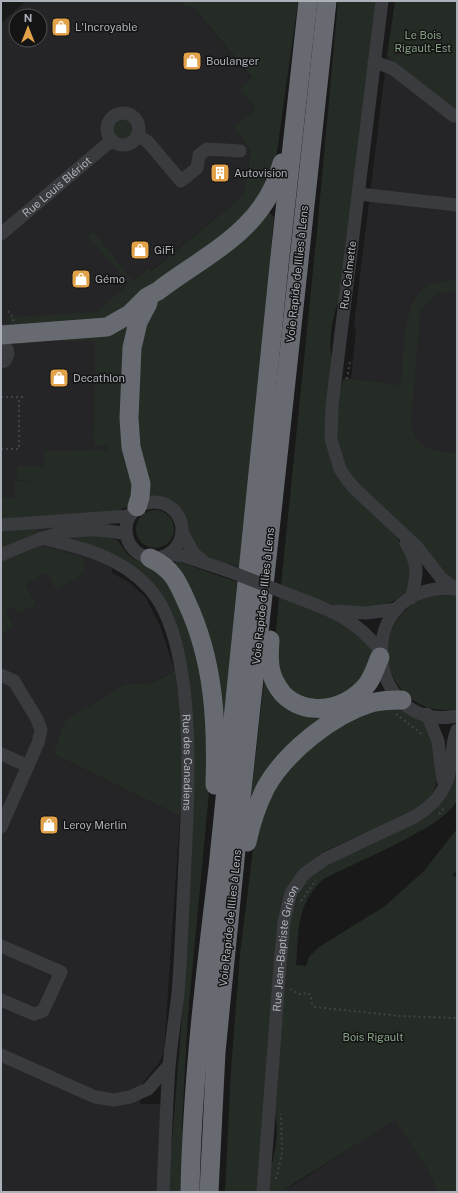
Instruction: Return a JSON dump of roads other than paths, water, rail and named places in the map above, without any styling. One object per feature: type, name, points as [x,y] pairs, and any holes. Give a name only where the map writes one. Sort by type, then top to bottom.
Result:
[{"type":"highway","points":[[190,1192],[198,1051],[308,1]]},
{"type":"highway","name":"Voie Rapide de Illies à Lens","points":[[209,1192],[216,1052],[327,1]]},
{"type":"highway","points":[[4,340],[107,327],[130,314],[147,297],[158,292],[238,234],[264,206],[275,185],[285,144],[295,120]]},
{"type":"highway","points":[[133,511],[140,497],[141,484],[134,462],[129,431],[132,348],[135,332],[141,316],[158,292]]},
{"type":"highway","points":[[269,543],[275,564],[269,663],[274,682],[285,697],[304,707],[316,709],[326,709],[340,705],[355,696],[370,681],[380,653]]},
{"type":"highway","points":[[150,558],[163,564],[172,573],[180,587],[195,620],[208,661],[214,706],[215,766],[211,843],[218,868]]},
{"type":"highway","points":[[233,882],[243,868],[252,820],[259,803],[267,786],[290,756],[303,743],[334,721],[354,710],[372,703],[402,700]]},
{"type":"street","name":"Rue Calmette","points":[[382,1],[332,406],[331,439],[340,468],[354,488],[417,547],[441,578],[457,589]]},
{"type":"street","points":[[374,62],[392,68],[454,116]]},
{"type":"street","points":[[120,113],[127,113],[135,119],[139,127],[137,135],[127,144],[120,144],[112,140],[107,127],[112,117],[120,113]]},
{"type":"street","points":[[137,135],[148,142],[181,181],[197,168],[199,155],[207,149],[240,151]]},
{"type":"street","name":"Rue Louis Blériot","points":[[1,234],[112,140]]},
{"type":"street","points":[[359,194],[457,205]]},
{"type":"street","points":[[1,362],[7,358],[4,340]]},
{"type":"street","points":[[1,525],[133,511],[149,502],[166,504],[174,509],[179,516],[182,532],[194,554],[204,563]]},
{"type":"street","points":[[133,511],[126,525],[126,534],[134,550],[142,555],[150,558],[169,554],[180,541],[182,532]]},
{"type":"street","name":"Rue Calmette","points":[[395,527],[414,557],[417,570],[411,598]]},
{"type":"street","points":[[1,555],[41,538],[62,532],[85,529],[104,529],[126,534]]},
{"type":"street","name":"Rue des Canadiens","points":[[41,538],[83,548],[111,559],[133,573],[150,589],[162,608],[173,634],[181,668],[186,707],[187,810],[178,991],[169,1065],[163,1192]]},
{"type":"street","points":[[169,554],[226,570],[333,611],[359,627],[380,653]]},
{"type":"street","points":[[457,589],[433,589],[411,598],[397,609],[385,628],[380,653],[386,679],[402,700],[413,709],[427,714],[439,717],[457,716]]},
{"type":"street","points":[[333,611],[366,613],[397,609]]},
{"type":"street","points":[[1,676],[14,681],[37,718],[40,730],[38,743],[1,827]]},
{"type":"street","points":[[427,714],[438,741],[443,769],[443,789]]},
{"type":"street","name":"Rue Jean-Baptiste Grison","points":[[263,1192],[284,922],[291,893],[296,883],[313,866],[324,859],[427,809],[438,799],[449,774],[453,740],[457,730]]},
{"type":"street","points":[[1,754],[28,766]]},
{"type":"street","points":[[1,946],[61,972],[43,1011],[34,1014],[1,1000]]},
{"type":"street","points":[[1,1055],[95,1097],[114,1100],[130,1097],[148,1089],[169,1065]]},
{"type":"street","points":[[148,1089],[156,1093],[164,1100],[167,1108]]},
{"type":"place","name":"L'Incroyable","points":[[61,27]]},
{"type":"place","name":"Boulanger","points":[[192,61]]},
{"type":"place","name":"Autovision","points":[[220,173]]},
{"type":"place","name":"GiFi","points":[[140,250]]},
{"type":"place","name":"Gémo","points":[[81,279]]},
{"type":"place","name":"Decathlon","points":[[59,378]]},
{"type":"place","name":"Leroy Merlin","points":[[49,825]]},
{"type":"park label","name":"Le Bois Rigault-Est","points":[[423,41]]},
{"type":"park label","name":"Bois Rigault","points":[[373,1037]]}]
